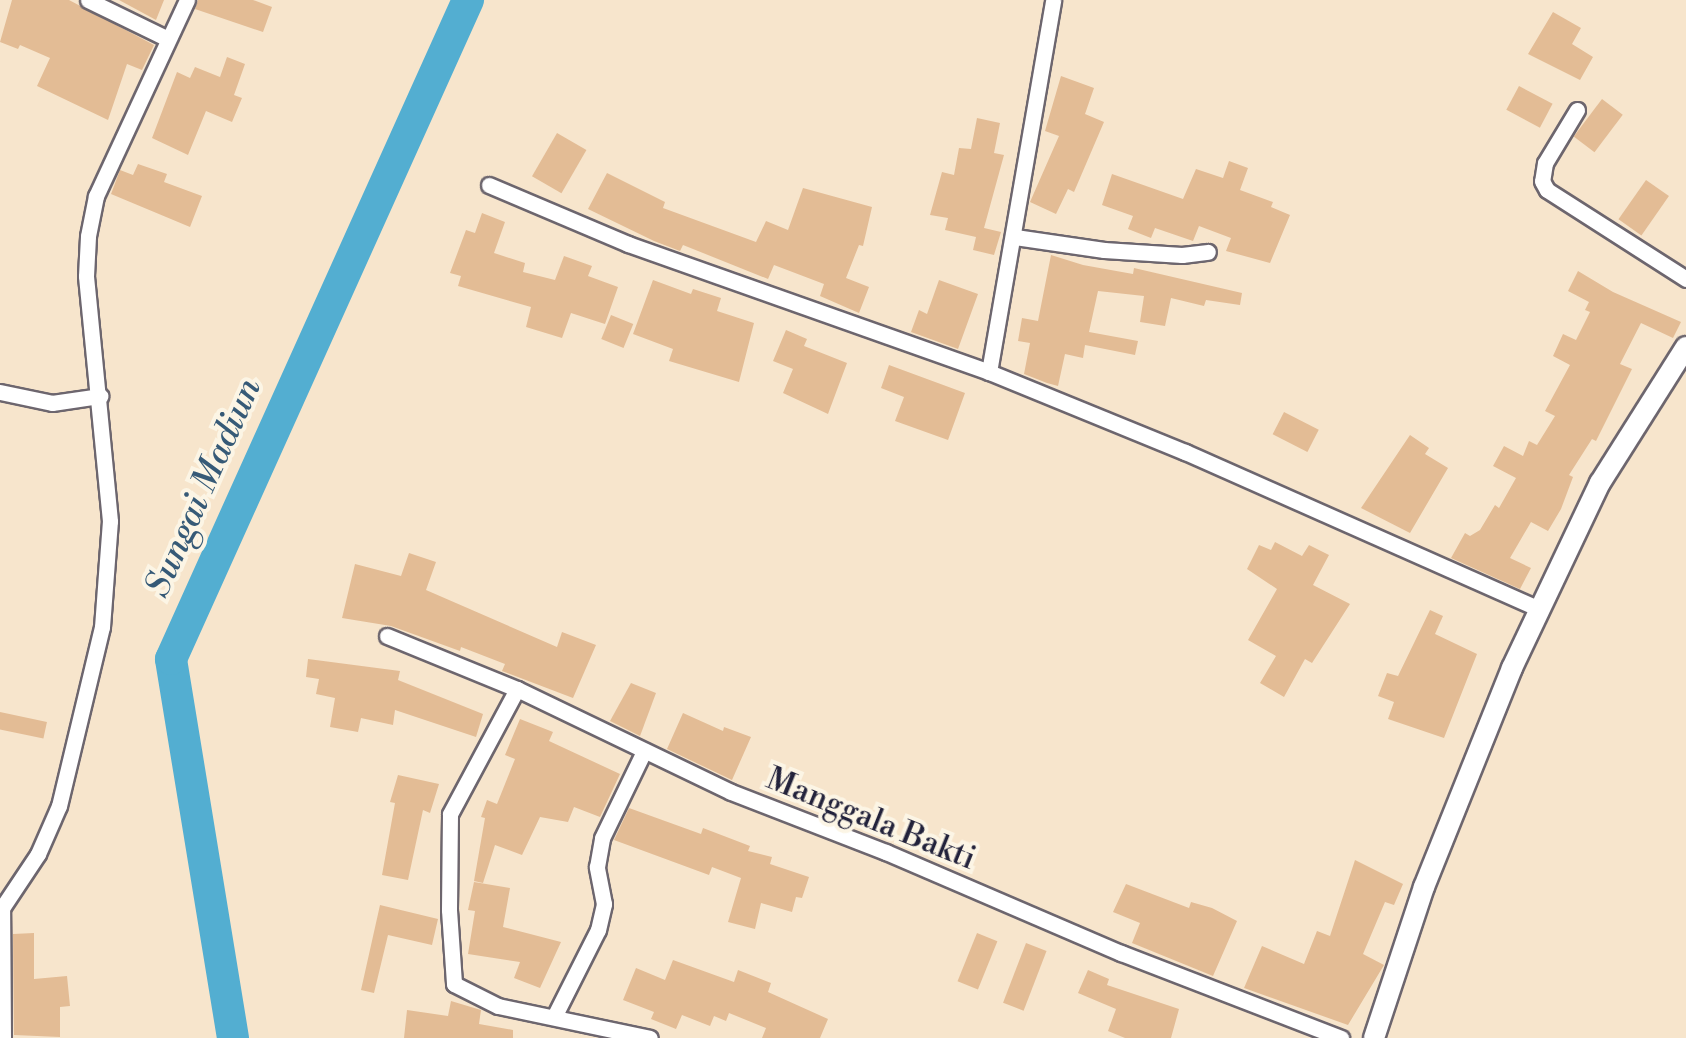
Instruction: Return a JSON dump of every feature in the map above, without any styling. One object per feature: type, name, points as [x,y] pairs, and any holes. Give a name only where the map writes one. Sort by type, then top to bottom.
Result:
[{"type":"street","points":[[88,0],[168,39]]},
{"type":"street","points":[[3,1038],[1,908],[38,854],[59,806],[102,628],[110,521],[86,276],[88,236],[96,196],[187,0]]},
{"type":"street","points":[[989,372],[1054,0]]},
{"type":"street","points":[[1578,110],[1545,163],[1542,181],[1547,190],[1686,279]]},
{"type":"street","points":[[489,186],[628,244],[989,372],[1186,452],[1541,610]]},
{"type":"street","points":[[1015,237],[1104,250],[1182,255],[1208,252]]},
{"type":"street","points":[[1374,1038],[1424,887],[1512,668],[1600,483],[1686,347]]},
{"type":"street","points":[[0,392],[52,404],[100,396]]},
{"type":"street","name":"Manggala Bakti","points":[[387,636],[517,689],[731,792],[886,852],[1120,953],[1341,1038]]},
{"type":"street","points":[[517,689],[450,814],[454,984],[498,1006],[650,1038]]},
{"type":"street","points":[[555,1015],[598,930],[604,904],[596,867],[602,838],[644,751]]},
{"type":"building","points":[[12,0],[69,0],[154,45],[142,70],[127,64],[108,120],[37,86],[50,58],[20,45],[18,49],[0,42]]},
{"type":"building","points":[[119,0],[164,0],[156,20]]},
{"type":"building","points":[[198,0],[253,0],[272,7],[263,32],[195,9]]},
{"type":"building","points":[[1553,12],[1581,28],[1572,44],[1593,57],[1580,80],[1528,54]]},
{"type":"building","points":[[227,57],[245,64],[234,95],[242,98],[232,122],[206,111],[188,155],[152,138],[177,72],[190,78],[195,67],[220,77]]},
{"type":"building","points":[[1061,76],[1094,88],[1085,114],[1104,122],[1074,192],[1068,189],[1056,214],[1030,202],[1059,136],[1045,131]]},
{"type":"building","points":[[1519,86],[1553,104],[1540,128],[1506,110]]},
{"type":"building","points":[[1602,99],[1623,115],[1594,152],[1574,137]]},
{"type":"building","points":[[977,118],[1000,123],[994,153],[1004,155],[984,228],[1001,232],[994,255],[973,250],[976,237],[945,230],[948,218],[930,215],[942,172],[954,175],[959,148],[971,149]]},
{"type":"building","points":[[557,133],[586,150],[561,193],[532,176]]},
{"type":"building","points":[[1229,161],[1248,168],[1240,190],[1273,202],[1271,207],[1290,215],[1270,263],[1226,251],[1231,238],[1199,226],[1193,241],[1155,228],[1151,238],[1128,229],[1133,216],[1102,205],[1112,174],[1183,199],[1196,169],[1223,178]]},
{"type":"building","points":[[138,164],[167,174],[164,182],[202,196],[190,227],[111,194],[120,170],[133,175]]},
{"type":"building","points":[[607,173],[665,202],[663,208],[756,242],[766,221],[788,230],[803,188],[872,207],[863,246],[859,245],[846,278],[869,287],[859,313],[820,296],[824,284],[774,265],[768,279],[683,245],[680,251],[654,241],[588,209]]},
{"type":"building","points":[[1646,180],[1669,196],[1641,235],[1618,219]]},
{"type":"building","points":[[482,213],[505,222],[494,253],[525,263],[523,272],[555,280],[564,256],[592,266],[588,276],[618,287],[605,324],[571,313],[562,338],[526,327],[531,307],[458,286],[461,276],[450,273],[466,230],[475,233]]},
{"type":"building","points":[[1051,255],[1083,265],[1133,274],[1134,268],[1242,293],[1240,305],[1206,300],[1204,306],[1171,298],[1165,326],[1140,322],[1144,296],[1098,291],[1089,332],[1138,341],[1135,355],[1085,345],[1083,358],[1065,354],[1058,386],[1024,374],[1030,343],[1018,341],[1022,318],[1038,321]]},
{"type":"building","points":[[1578,271],[1613,292],[1681,322],[1673,338],[1641,323],[1620,364],[1632,369],[1596,441],[1592,439],[1569,475],[1573,477],[1561,509],[1548,531],[1531,522],[1510,558],[1531,568],[1520,589],[1451,558],[1465,533],[1470,536],[1480,530],[1495,505],[1499,508],[1516,478],[1493,466],[1504,446],[1523,456],[1529,441],[1537,445],[1555,416],[1545,411],[1570,365],[1553,356],[1563,334],[1576,340],[1590,312],[1585,310],[1589,302],[1568,291]]},
{"type":"building","points":[[653,280],[691,294],[693,289],[721,298],[717,311],[754,323],[739,382],[669,361],[673,349],[633,334]]},
{"type":"building","points":[[939,280],[978,294],[958,349],[911,332],[919,310],[927,314]]},
{"type":"building","points":[[611,315],[633,324],[624,348],[601,339]]},
{"type":"building","points":[[786,330],[807,339],[804,346],[847,363],[828,414],[783,393],[793,369],[773,361]]},
{"type":"building","points":[[889,365],[965,393],[948,440],[895,421],[904,397],[881,388]]},
{"type":"building","points":[[1284,412],[1319,430],[1307,452],[1273,434]]},
{"type":"building","points":[[1410,435],[1429,448],[1425,454],[1448,468],[1410,533],[1361,508]]},
{"type":"building","points":[[1275,542],[1302,556],[1309,545],[1329,555],[1313,585],[1350,604],[1312,663],[1305,659],[1284,697],[1260,683],[1276,656],[1248,640],[1277,589],[1247,569],[1259,545],[1271,550]]},
{"type":"building","points":[[409,553],[436,562],[426,590],[557,647],[562,632],[596,645],[573,698],[502,671],[505,664],[461,647],[460,651],[391,626],[342,618],[355,564],[401,576]]},
{"type":"building","points":[[1430,610],[1443,616],[1435,634],[1477,654],[1444,738],[1388,719],[1394,702],[1378,696],[1387,673],[1398,676]]},
{"type":"building","points":[[308,659],[400,671],[398,680],[483,714],[476,737],[395,710],[393,725],[361,718],[358,732],[330,727],[335,698],[316,694],[319,679],[306,677]]},
{"type":"building","points":[[631,683],[656,693],[640,736],[610,721]]},
{"type":"building","points":[[0,712],[47,722],[43,739],[0,729]]},
{"type":"building","points":[[683,713],[723,731],[724,727],[751,737],[732,780],[667,749]]},
{"type":"building","points":[[520,719],[553,732],[549,741],[620,774],[600,817],[574,807],[568,822],[540,817],[522,855],[495,845],[483,883],[474,881],[485,818],[481,817],[487,800],[497,804],[515,759],[505,755]]},
{"type":"building","points":[[398,775],[439,784],[430,813],[423,810],[408,880],[382,875],[395,803],[390,802]]},
{"type":"building","points":[[629,808],[701,834],[703,828],[750,846],[748,851],[772,857],[770,864],[809,877],[802,898],[796,897],[792,912],[761,903],[755,929],[728,922],[741,878],[712,867],[709,875],[614,840]]},
{"type":"building","points":[[1355,860],[1403,884],[1394,905],[1385,902],[1363,954],[1384,965],[1348,1025],[1244,988],[1262,946],[1304,964],[1317,931],[1330,936]]},
{"type":"building","points":[[474,882],[510,888],[503,927],[561,942],[540,988],[514,978],[520,962],[468,954],[475,911],[468,910]]},
{"type":"building","points":[[1126,884],[1189,908],[1191,902],[1212,908],[1237,921],[1213,976],[1132,943],[1140,923],[1113,912]]},
{"type":"building","points":[[380,905],[438,919],[432,945],[388,935],[374,993],[361,990]]},
{"type":"building","points":[[34,933],[34,979],[67,976],[70,1006],[60,1007],[60,1037],[14,1035],[13,934]]},
{"type":"building","points":[[977,933],[997,941],[978,989],[958,981]]},
{"type":"building","points":[[1026,943],[1047,951],[1024,1011],[1003,1003]]},
{"type":"building","points":[[673,960],[734,982],[738,970],[771,983],[768,992],[828,1019],[820,1038],[762,1038],[766,1028],[729,1013],[726,1021],[714,1016],[710,1026],[682,1015],[676,1029],[651,1019],[654,1012],[623,1000],[636,968],[665,980]]},
{"type":"building","points":[[1088,970],[1109,979],[1107,985],[1179,1009],[1171,1038],[1125,1038],[1108,1031],[1116,1009],[1078,993]]},
{"type":"building","points":[[451,1001],[481,1010],[479,1024],[513,1030],[513,1038],[404,1038],[407,1010],[448,1016]]},
{"type":"waterway","name":"Sungai Madiun","points":[[233,1038],[171,659],[468,0]]}]
